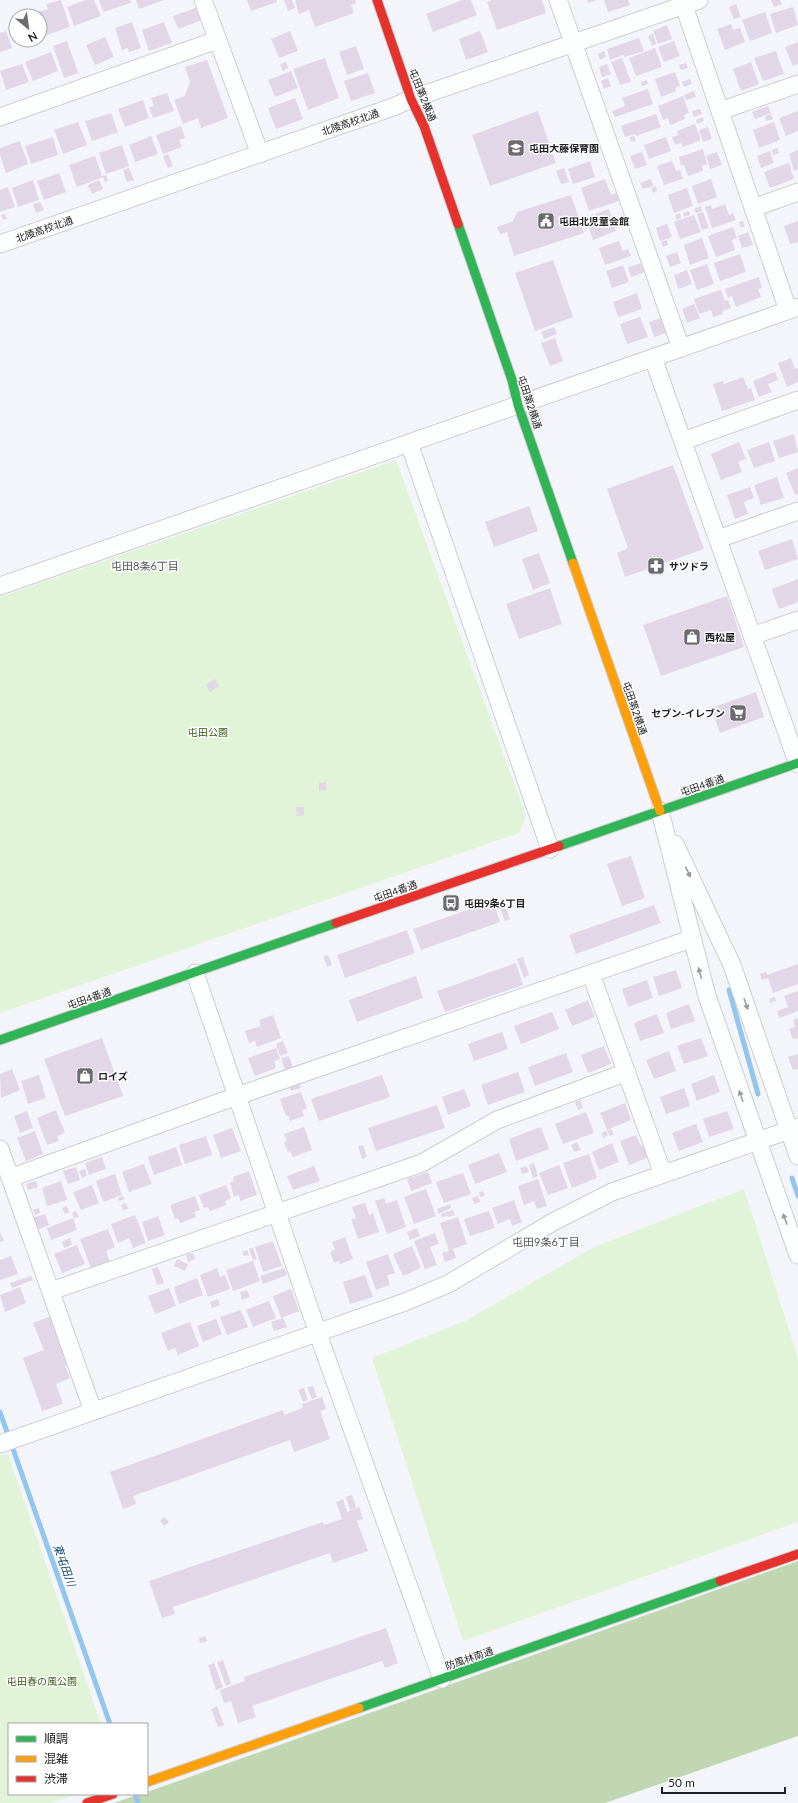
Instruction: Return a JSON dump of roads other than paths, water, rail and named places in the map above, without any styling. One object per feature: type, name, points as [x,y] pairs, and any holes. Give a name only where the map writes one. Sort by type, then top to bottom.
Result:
[{"type":"street","points":[[203,0],[260,154]]},
{"type":"street","name":"屯田第2横通","points":[[376,0],[411,99],[424,126],[509,373],[518,405],[660,811]]},
{"type":"street","points":[[558,0],[681,348]]},
{"type":"street","points":[[0,586],[793,309],[753,208],[720,111],[688,2]]},
{"type":"street","name":"北陵高校北通","points":[[0,244],[260,154],[393,107],[411,99],[435,92],[688,2]]},
{"type":"street","points":[[0,117],[217,40]]},
{"type":"street","points":[[720,111],[798,84]]},
{"type":"street","points":[[753,208],[798,192]]},
{"type":"street","points":[[653,358],[798,763]]},
{"type":"street","points":[[682,441],[798,400]]},
{"type":"street","points":[[408,443],[550,849]]},
{"type":"street","points":[[718,539],[798,511]]},
{"type":"street","points":[[752,636],[798,620]]},
{"type":"street","name":"屯田4番通","points":[[0,1040],[798,763]]},
{"type":"street","points":[[660,811],[691,939],[707,996],[798,1255]]},
{"type":"street","points":[[660,811],[732,965],[794,1128],[798,1156]]},
{"type":"street","points":[[10,1178],[237,1096],[691,939]]},
{"type":"street","points":[[194,973],[318,1332],[442,1679]]},
{"type":"street","points":[[591,974],[663,1174]]},
{"type":"street","points":[[51,1292],[277,1212],[422,1163],[496,1120],[627,1072]]},
{"type":"street","points":[[0,1444],[405,1302],[448,1284],[553,1222],[612,1192],[794,1128]]},
{"type":"street","points":[[0,1149],[94,1411]]},
{"type":"street","name":"防風林南通","points":[[148,1782],[798,1554]]},
{"type":"street","points":[[87,1803],[110,1795]]},
{"type":"waterway","points":[[729,990],[758,1094]]},
{"type":"waterway","points":[[792,1178],[798,1196]]},
{"type":"waterway","name":"東屯田川","points":[[0,1412],[110,1723]]},
{"type":"waterway","name":"東屯田川","points":[[135,1795],[138,1803]]},
{"type":"place","name":"屯田大藤保育園","points":[[516,148]]},
{"type":"place","name":"屯田北児童会館","points":[[546,221]]},
{"type":"place","name":"サツドラ","points":[[656,566]]},
{"type":"place","name":"西松屋","points":[[692,637]]},
{"type":"place","name":"セブン-イレブン","points":[[738,713]]},
{"type":"place","name":"屯田9条6丁目","points":[[451,903]]},
{"type":"place","name":"ロイズ","points":[[85,1076]]},
{"type":"district","name":"屯田8条6丁目","points":[[145,565]]},
{"type":"district","name":"屯田9条6丁目","points":[[546,1241]]},
{"type":"park label","name":"屯田公園","points":[[208,732]]},
{"type":"park label","name":"屯田春の風公園","points":[[42,1681]]}]
